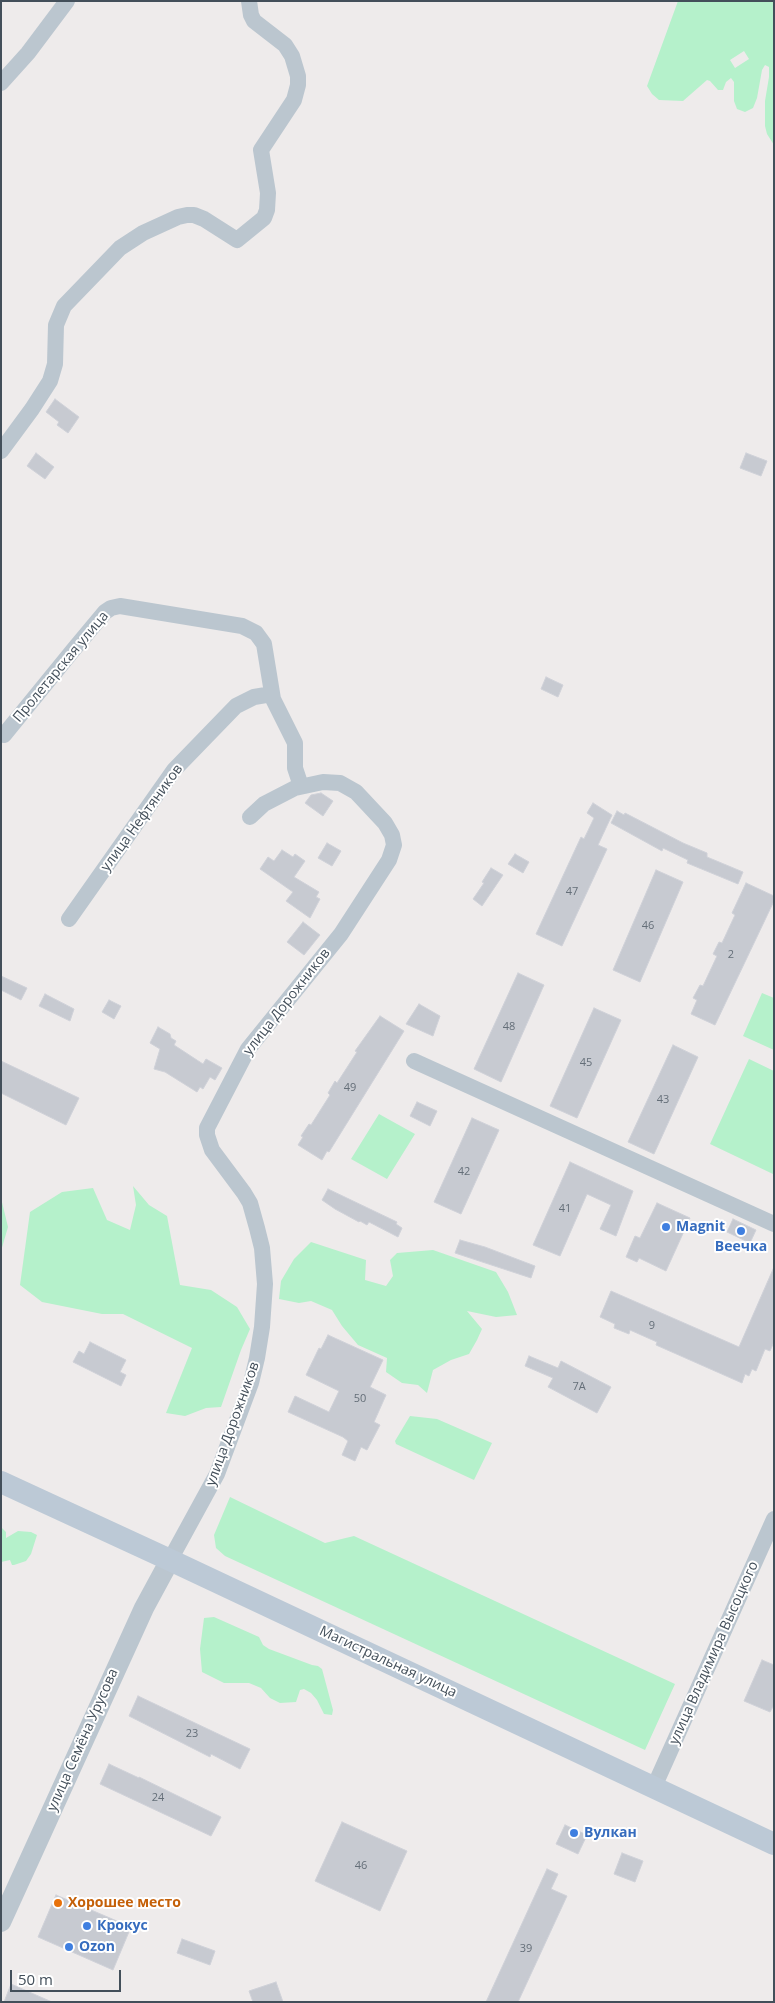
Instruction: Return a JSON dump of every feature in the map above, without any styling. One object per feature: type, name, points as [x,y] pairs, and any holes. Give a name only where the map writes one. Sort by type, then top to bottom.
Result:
[{"type":"main road","name":"Магистральная улица","points":[[1,1482],[774,1844]]},
{"type":"street","points":[[1,83],[28,53],[67,1]]},
{"type":"street","points":[[1,451],[32,409],[50,380],[55,364],[56,333],[61,311],[120,248],[142,233],[187,215],[194,215],[204,219],[237,240],[264,218],[268,202],[268,182],[261,150],[294,100],[298,76],[292,56],[285,45],[254,21],[249,1]]},
{"type":"street","name":"Пролетарская улица","points":[[3,734],[105,612],[111,608],[120,606],[242,626],[251,630],[264,644],[272,694],[278,712],[295,743],[296,768],[301,786]]},
{"type":"street","name":"улица Нефтяников","points":[[69,919],[174,770],[236,706],[254,697],[272,694]]},
{"type":"street","name":"улица Дорожников","points":[[170,1560],[217,1474],[251,1382],[262,1326],[264,1275],[257,1228],[244,1193],[212,1150],[207,1128],[248,1049],[341,934],[389,860],[394,845],[392,835],[385,823],[348,786],[332,782],[310,783],[301,786],[270,801],[250,817]]},
{"type":"street","points":[[414,1061],[774,1224]]},
{"type":"street","name":"улица Владимира Высоцкого","points":[[654,1787],[774,1518]]},
{"type":"street","name":"улица Семёна Урусова","points":[[1,1922],[140,1616],[170,1560]]},
{"type":"green space","points":[[678,1],[774,1],[774,145],[767,134],[765,126],[765,101],[769,67],[765,65],[762,70],[757,98],[753,108],[745,112],[737,109],[734,101],[734,82],[731,78],[726,82],[723,90],[718,90],[707,80],[683,101],[659,100],[647,86]],"holes":[[[744,51],[749,59],[735,68],[730,60]]]},
{"type":"green space","points":[[762,993],[774,998],[774,1050],[743,1036]]},
{"type":"green space","points":[[749,1059],[774,1071],[773,1174],[710,1144]]},
{"type":"green space","points":[[379,1114],[415,1134],[387,1179],[351,1159]]},
{"type":"green space","points":[[133,1186],[149,1205],[167,1216],[180,1285],[211,1290],[237,1307],[250,1329],[221,1407],[206,1408],[185,1416],[166,1413],[192,1348],[123,1314],[102,1314],[42,1302],[20,1285],[30,1212],[62,1192],[93,1188],[107,1220],[130,1230],[136,1205]]},
{"type":"green space","points":[[1,1198],[8,1227],[1,1251]]},
{"type":"green space","points":[[311,1242],[366,1260],[365,1280],[386,1286],[393,1276],[390,1260],[397,1253],[433,1250],[496,1272],[508,1292],[517,1315],[496,1317],[467,1311],[482,1329],[477,1340],[469,1354],[451,1360],[433,1370],[427,1393],[418,1385],[402,1383],[386,1372],[387,1358],[358,1345],[342,1326],[332,1310],[311,1301],[299,1303],[279,1299],[281,1281],[294,1259]]},
{"type":"green space","points":[[410,1416],[437,1419],[492,1443],[474,1480],[396,1444],[395,1441]]},
{"type":"green space","points":[[230,1497],[325,1543],[354,1536],[675,1684],[645,1750],[225,1556],[216,1548],[214,1535]]},
{"type":"green space","points":[[1,1527],[6,1532],[6,1538],[18,1531],[31,1532],[37,1535],[31,1554],[26,1561],[14,1565],[12,1565],[10,1560],[1,1562]]},
{"type":"green space","points":[[214,1617],[259,1637],[263,1645],[269,1649],[322,1669],[333,1710],[332,1715],[324,1714],[317,1700],[304,1689],[300,1690],[296,1702],[280,1703],[270,1698],[261,1688],[249,1683],[224,1683],[202,1672],[200,1649],[204,1618]]},
{"type":"building","points":[[55,399],[79,417],[68,433],[57,425],[59,422],[46,412]]},
{"type":"building","points":[[36,453],[54,467],[45,479],[27,466]]},
{"type":"building","points":[[746,453],[767,461],[761,476],[740,468]]},
{"type":"building","points":[[546,677],[563,685],[558,697],[541,689]]},
{"type":"building","points":[[321,793],[333,801],[323,816],[305,803],[311,795]]},
{"type":"building","points":[[593,803],[612,815],[598,845],[607,849],[562,946],[536,934],[581,837],[584,839],[594,818],[587,813]]},
{"type":"building","points":[[617,811],[624,815],[625,813],[683,843],[707,853],[707,857],[743,872],[738,884],[687,863],[688,860],[663,848],[662,851],[611,823]]},
{"type":"building","points":[[327,843],[341,851],[332,866],[318,858]]},
{"type":"building","points":[[282,850],[293,857],[295,854],[305,861],[294,877],[319,892],[316,897],[320,899],[310,918],[286,901],[293,892],[260,869],[268,857],[274,861]]},
{"type":"building","points":[[515,854],[529,862],[523,873],[508,864]]},
{"type":"building","points":[[491,868],[503,875],[482,906],[473,899]]},
{"type":"building","points":[[656,870],[683,882],[640,982],[613,970]]},
{"type":"building","points":[[746,883],[774,896],[774,901],[715,1025],[691,1014],[697,1000],[693,998],[700,985],[703,986],[717,956],[713,954],[719,942],[722,943],[735,915],[732,913]]},
{"type":"building","points":[[303,922],[320,935],[304,955],[287,942]]},
{"type":"building","points":[[518,973],[544,985],[501,1082],[474,1069]]},
{"type":"building","points":[[1,976],[27,988],[21,1000],[1,990]]},
{"type":"building","points":[[45,994],[74,1009],[70,1021],[39,1006]]},
{"type":"building","points":[[109,1000],[121,1006],[114,1019],[102,1012]]},
{"type":"building","points":[[419,1004],[440,1016],[433,1036],[406,1024]]},
{"type":"building","points":[[594,1008],[621,1020],[577,1118],[550,1106]]},
{"type":"building","points":[[380,1016],[404,1031],[329,1152],[327,1151],[322,1160],[298,1145],[303,1137],[301,1136],[309,1124],[311,1125],[330,1095],[328,1093],[335,1081],[337,1083],[357,1052],[355,1051]]},
{"type":"building","points":[[158,1027],[170,1034],[171,1038],[176,1041],[174,1045],[203,1064],[206,1059],[222,1068],[215,1080],[210,1077],[203,1089],[200,1087],[197,1092],[165,1072],[154,1069],[160,1049],[150,1043]]},
{"type":"building","points":[[673,1045],[698,1057],[654,1154],[628,1142]]},
{"type":"building","points":[[1,1061],[79,1098],[66,1125],[1,1093]]},
{"type":"building","points":[[417,1102],[437,1111],[430,1126],[410,1116]]},
{"type":"building","points":[[472,1118],[499,1130],[461,1214],[434,1202]]},
{"type":"building","points":[[570,1162],[633,1191],[616,1236],[600,1229],[611,1205],[587,1194],[560,1256],[533,1245]]},
{"type":"building","points":[[328,1189],[397,1222],[396,1224],[402,1228],[398,1237],[369,1222],[367,1225],[359,1222],[335,1209],[322,1200]]},
{"type":"building","name":"Magnit","points":[[657,1203],[690,1218],[666,1271],[639,1258],[637,1262],[626,1257],[635,1236],[640,1238]]},
{"type":"building","name":"Веечка","points":[[733,1219],[756,1230],[750,1243],[727,1232]]},
{"type":"building","points":[[460,1240],[485,1247],[535,1266],[531,1278],[455,1253]]},
{"type":"building","points":[[774,1267],[774,1342],[770,1351],[765,1349],[756,1371],[752,1369],[749,1376],[745,1374],[742,1383],[656,1345],[657,1342],[630,1330],[629,1334],[614,1328],[615,1324],[600,1317],[611,1291],[739,1347]]},
{"type":"building","points":[[328,1335],[383,1360],[370,1387],[386,1395],[374,1422],[380,1425],[367,1450],[361,1447],[355,1461],[342,1455],[348,1441],[343,1437],[288,1412],[295,1396],[329,1412],[339,1391],[306,1375],[319,1348],[321,1349]]},
{"type":"building","points":[[90,1342],[126,1360],[120,1372],[126,1375],[121,1386],[73,1362],[79,1351],[84,1354]]},
{"type":"building","points":[[529,1356],[558,1368],[561,1361],[611,1387],[597,1413],[548,1387],[553,1378],[525,1366]]},
{"type":"building","points":[[762,1660],[774,1665],[774,1705],[770,1712],[744,1701]]},
{"type":"building","points":[[138,1696],[250,1749],[240,1769],[211,1754],[210,1757],[129,1716]]},
{"type":"building","points":[[109,1764],[221,1817],[211,1836],[100,1784]]},
{"type":"building","points":[[342,1822],[407,1851],[380,1911],[315,1881]]},
{"type":"building","points":[[565,1825],[587,1835],[578,1854],[556,1844]]},
{"type":"building","points":[[622,1853],[643,1861],[635,1882],[614,1874]]},
{"type":"building","points":[[547,1869],[558,1874],[551,1889],[567,1896],[518,2002],[486,2002]]},
{"type":"building","points":[[56,1895],[131,1927],[113,1970],[38,1937]]},
{"type":"building","points":[[182,1939],[215,1951],[210,1965],[177,1953]]},
{"type":"building","points":[[276,1982],[283,2002],[253,2002],[249,1991]]},
{"type":"building","points":[[11,1984],[52,2002],[4,2002]]},
{"type":"place","name":"Magnit","points":[[666,1227]]},
{"type":"place","name":"Веечка","points":[[741,1231]]},
{"type":"place","name":"Вулкан","points":[[574,1833]]},
{"type":"place","name":"Хорошее место","points":[[58,1903]]},
{"type":"place","name":"Крокус","points":[[87,1926]]},
{"type":"place","name":"Ozon","points":[[69,1947]]}]
